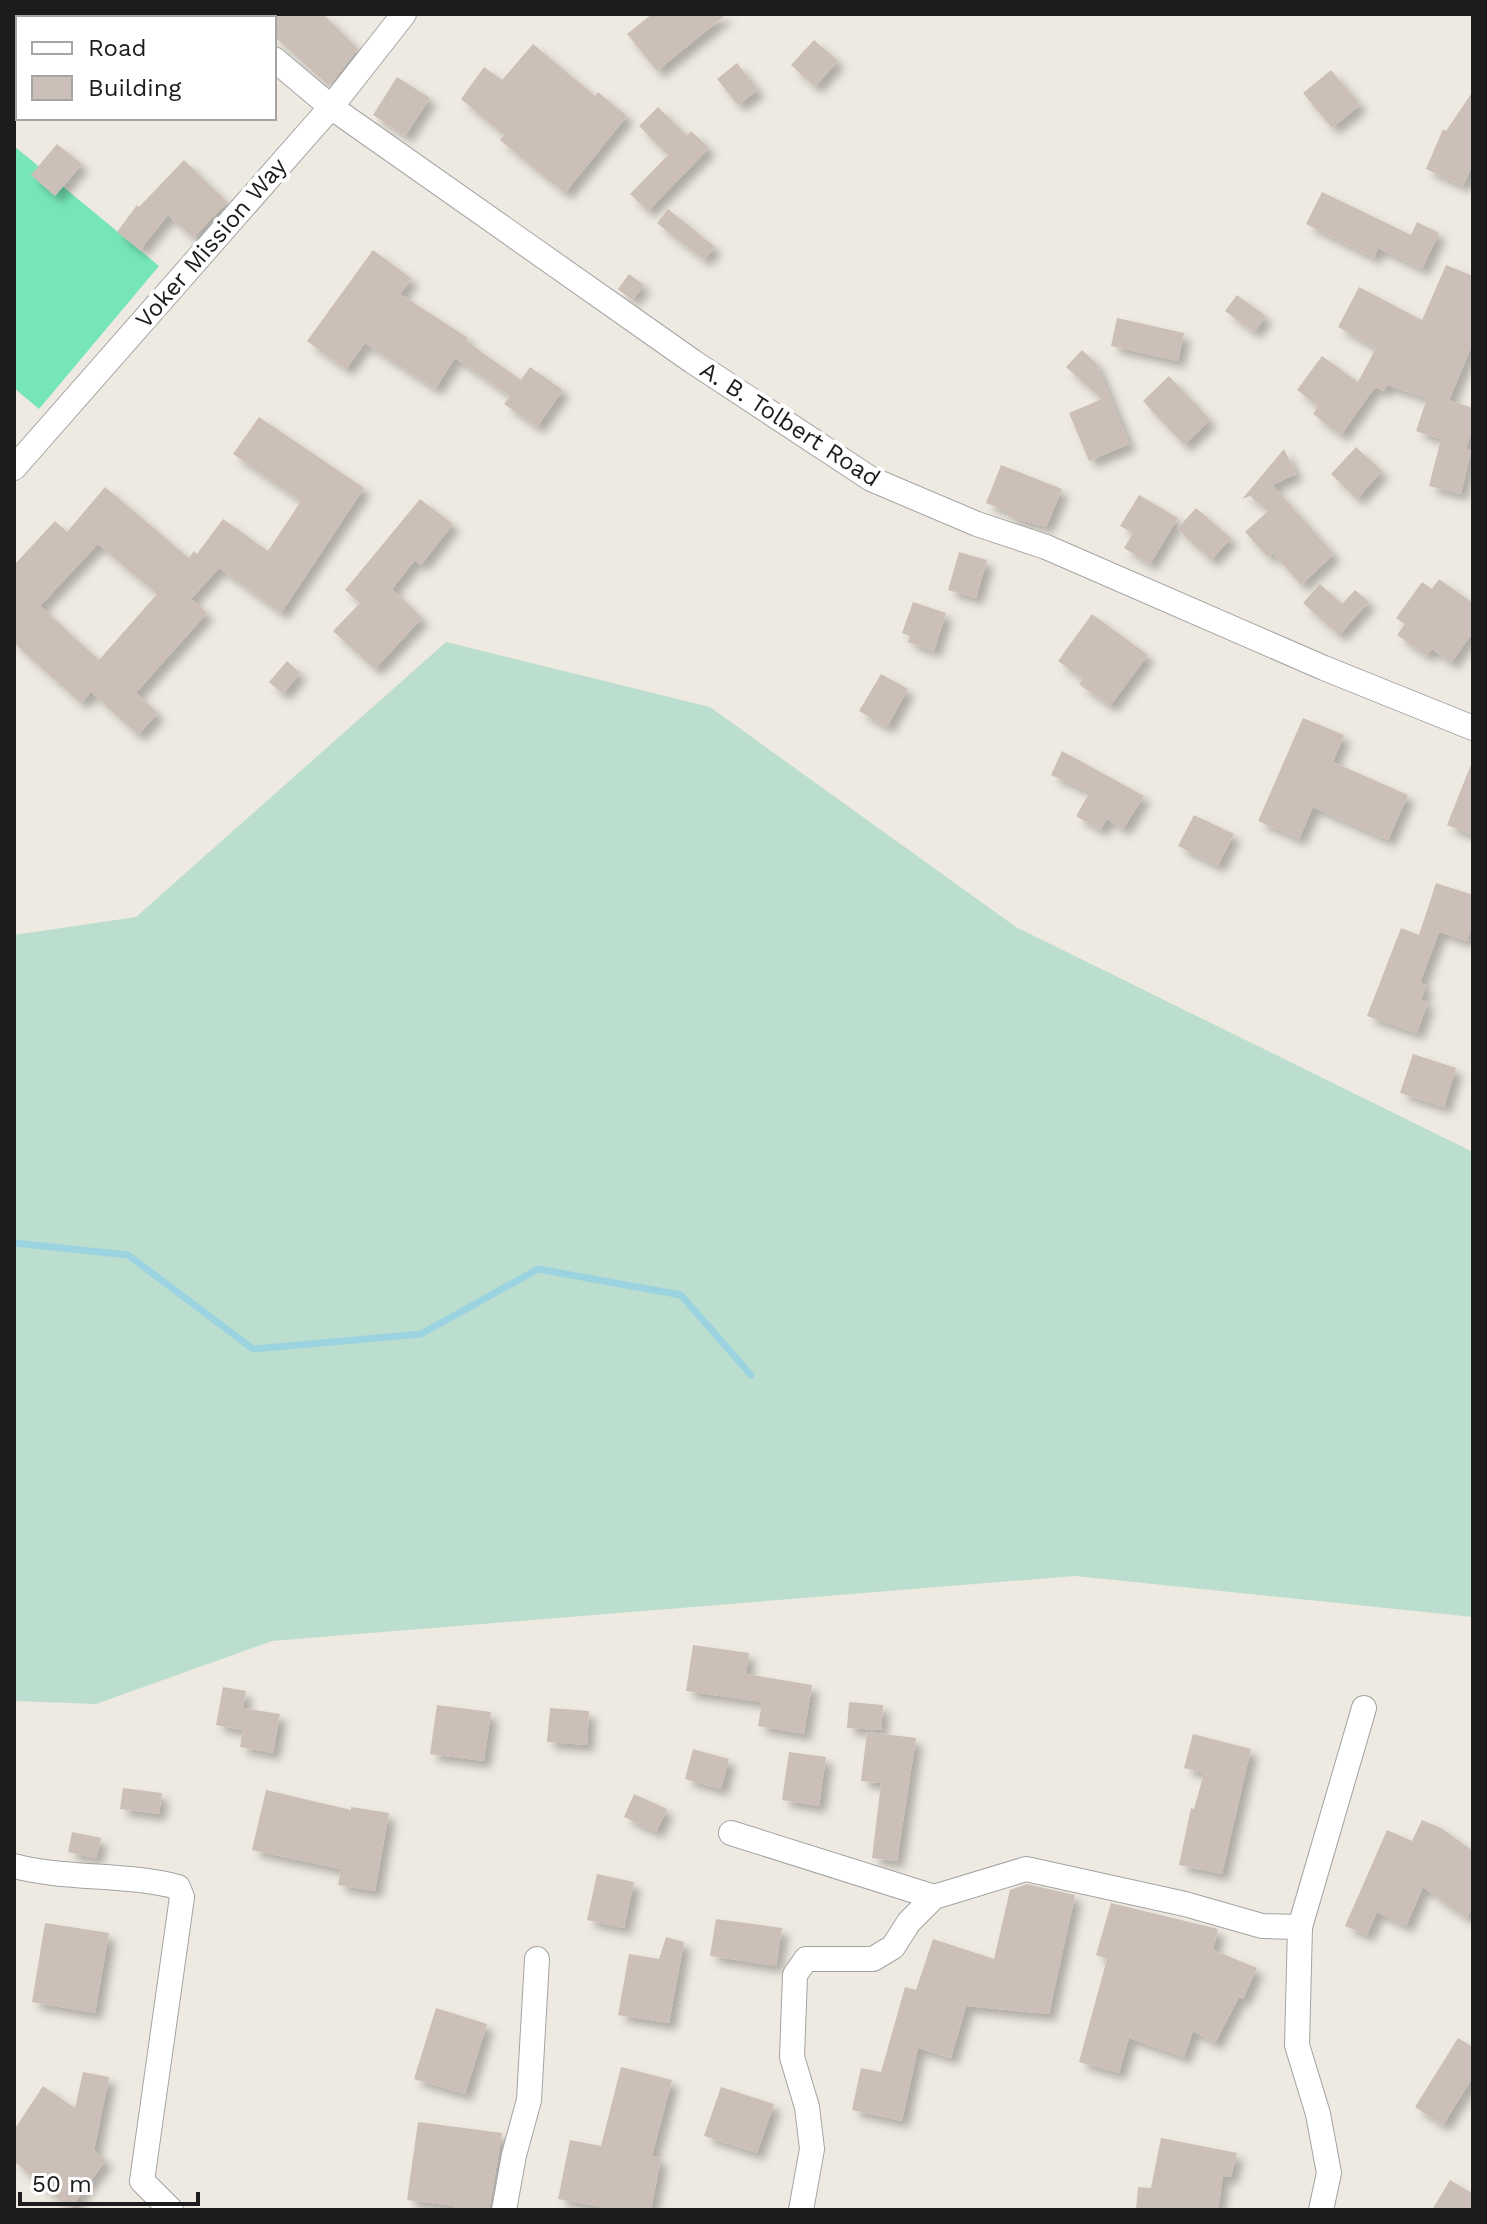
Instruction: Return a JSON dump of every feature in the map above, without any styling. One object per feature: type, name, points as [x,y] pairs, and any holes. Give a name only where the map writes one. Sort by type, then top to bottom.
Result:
[{"type":"street","name":"Voker Mission Way","points":[[14,468],[331,107],[404,14]]},
{"type":"street","name":"A. B. Tolbert Road","points":[[276,61],[331,107],[759,408],[871,479],[977,524],[1046,547],[1324,668],[1473,728]]},
{"type":"street","points":[[1321,2210],[1329,2173],[1318,2114],[1297,2045],[1300,1927],[1364,1708]]},
{"type":"street","points":[[731,1833],[934,1897]]},
{"type":"street","points":[[14,1866],[41,1873],[124,1879],[178,1887],[182,1897],[142,2181],[171,2210]]},
{"type":"street","points":[[801,2210],[812,2149],[807,2107],[792,2057],[795,1975],[806,1959],[873,1959],[893,1947],[909,1922],[934,1897],[1026,1869],[1185,1904],[1262,1926],[1300,1927]]},
{"type":"street","points":[[504,2210],[514,2155],[529,2100],[537,1959]]},
{"type":"green space","points":[[14,146],[159,266],[39,409],[14,388]]},
{"type":"green space","points":[[446,642],[710,707],[1016,927],[1473,1152],[1473,1617],[1075,1576],[272,1641],[96,1704],[14,1701],[14,935],[136,917]]},
{"type":"building","points":[[323,14],[358,49],[329,86],[276,38],[274,16]]},
{"type":"building","points":[[652,14],[727,14],[657,71],[627,34]]},
{"type":"building","points":[[814,40],[838,61],[815,87],[791,65]]},
{"type":"building","points":[[533,44],[595,96],[598,92],[627,116],[565,193],[500,140],[504,135],[461,99],[484,67],[502,80]]},
{"type":"building","points":[[737,63],[758,90],[738,105],[717,79]]},
{"type":"building","points":[[1331,70],[1360,105],[1332,128],[1303,93]]},
{"type":"building","points":[[397,77],[430,98],[405,136],[373,115]]},
{"type":"building","points":[[1473,91],[1473,164],[1463,186],[1426,169],[1443,129],[1446,131]]},
{"type":"building","points":[[658,107],[687,136],[691,131],[709,148],[648,211],[630,194],[668,155],[639,126]]},
{"type":"building","points":[[57,144],[82,164],[55,196],[31,175]]},
{"type":"building","points":[[184,160],[227,202],[193,238],[168,215],[140,250],[117,232],[137,205],[139,207]]},
{"type":"building","points":[[1322,192],[1411,235],[1417,222],[1439,233],[1422,269],[1378,248],[1374,258],[1306,224]]},
{"type":"building","points":[[668,209],[715,247],[704,260],[657,223]]},
{"type":"building","points":[[373,250],[412,279],[400,294],[468,338],[466,341],[521,380],[530,367],[563,390],[537,427],[504,404],[510,396],[455,358],[435,389],[365,343],[346,369],[307,341]]},
{"type":"building","points":[[1446,265],[1473,276],[1473,343],[1449,400],[1473,408],[1473,427],[1466,449],[1471,451],[1461,494],[1429,486],[1441,439],[1416,431],[1427,398],[1387,385],[1384,391],[1375,387],[1341,435],[1313,414],[1318,406],[1297,390],[1322,356],[1358,382],[1376,348],[1338,327],[1359,287],[1422,320]]},
{"type":"building","points":[[629,274],[644,285],[632,300],[618,289]]},
{"type":"building","points":[[1237,295],[1266,316],[1254,332],[1225,311]]},
{"type":"building","points":[[1117,318],[1184,333],[1178,361],[1111,346]]},
{"type":"building","points":[[1082,350],[1096,363],[1129,444],[1089,461],[1069,413],[1102,399],[1066,367]]},
{"type":"building","points":[[1169,376],[1210,420],[1184,445],[1143,401]]},
{"type":"building","points":[[259,417],[364,488],[281,613],[219,568],[191,599],[207,613],[136,693],[158,713],[138,735],[91,692],[81,703],[14,643],[14,565],[55,521],[67,532],[105,487],[189,558],[194,551],[197,554],[223,519],[268,551],[301,501],[233,454]],"holes":[[[98,544],[157,594],[99,660],[40,606]]]},
{"type":"building","points":[[1356,447],[1382,471],[1357,499],[1331,474]]},
{"type":"building","points":[[1284,449],[1296,474],[1272,485],[1334,554],[1301,585],[1273,553],[1268,557],[1245,532],[1268,511],[1250,496],[1242,499]]},
{"type":"building","points":[[1001,465],[1062,489],[1046,527],[1007,516],[1009,512],[986,503]]},
{"type":"building","points":[[1139,495],[1178,518],[1150,564],[1124,548],[1133,533],[1120,526]]},
{"type":"building","points":[[420,499],[453,524],[421,565],[415,560],[392,589],[422,618],[375,669],[333,631],[360,603],[345,590]]},
{"type":"building","points":[[1196,508],[1231,538],[1211,560],[1177,529]]},
{"type":"building","points":[[959,552],[987,560],[976,598],[948,590]]},
{"type":"building","points":[[1439,579],[1473,603],[1473,632],[1451,663],[1432,649],[1427,656],[1397,635],[1405,624],[1396,618],[1422,582],[1432,589]]},
{"type":"building","points":[[1320,584],[1342,604],[1355,590],[1369,602],[1339,635],[1303,603]]},
{"type":"building","points":[[913,602],[946,613],[934,651],[908,642],[910,636],[902,633]]},
{"type":"building","points":[[1092,614],[1148,655],[1110,706],[1079,684],[1083,679],[1058,661]]},
{"type":"building","points":[[287,661],[300,673],[283,694],[269,682]]},
{"type":"building","points":[[881,674],[908,689],[887,727],[859,711]]},
{"type":"building","points":[[1303,718],[1344,735],[1333,762],[1408,795],[1388,840],[1313,807],[1299,839],[1258,821]]},
{"type":"building","points":[[1062,751],[1144,796],[1123,829],[1107,819],[1100,830],[1076,816],[1090,792],[1051,775]]},
{"type":"building","points":[[1473,762],[1473,835],[1447,825]]},
{"type":"building","points":[[1194,815],[1234,834],[1218,866],[1178,846]]},
{"type":"building","points":[[1436,883],[1473,895],[1473,923],[1467,941],[1439,932],[1420,983],[1426,985],[1421,1000],[1428,1002],[1417,1033],[1367,1016],[1401,928],[1419,935]]},
{"type":"building","points":[[1413,1054],[1456,1068],[1444,1107],[1400,1093]]},
{"type":"building","points":[[693,1645],[749,1653],[746,1674],[812,1685],[804,1734],[758,1726],[762,1702],[686,1691]]},
{"type":"building","points":[[223,1687],[246,1691],[243,1708],[280,1714],[273,1753],[240,1747],[243,1730],[216,1725]]},
{"type":"building","points":[[849,1702],[883,1705],[881,1730],[847,1728]]},
{"type":"building","points":[[437,1705],[491,1712],[484,1761],[430,1754]]},
{"type":"building","points":[[550,1708],[589,1711],[587,1745],[547,1742]]},
{"type":"building","points":[[867,1732],[916,1738],[897,1861],[872,1858],[881,1783],[861,1781]]},
{"type":"building","points":[[1193,1734],[1251,1749],[1222,1874],[1179,1865],[1191,1808],[1194,1809],[1204,1773],[1184,1768]]},
{"type":"building","points":[[693,1749],[729,1759],[721,1789],[685,1779]]},
{"type":"building","points":[[789,1752],[826,1757],[819,1806],[782,1800]]},
{"type":"building","points":[[123,1788],[162,1793],[159,1814],[120,1809]]},
{"type":"building","points":[[266,1790],[351,1810],[351,1807],[389,1813],[375,1891],[338,1885],[341,1869],[252,1850]]},
{"type":"building","points":[[634,1794],[667,1809],[656,1832],[624,1817]]},
{"type":"building","points":[[1422,1820],[1441,1828],[1473,1851],[1473,1908],[1466,1918],[1423,1887],[1406,1926],[1377,1912],[1367,1935],[1345,1926],[1387,1830],[1412,1841]]},
{"type":"building","points":[[72,1832],[101,1838],[96,1858],[68,1852]]},
{"type":"building","points":[[597,1874],[634,1882],[624,1928],[587,1920]]},
{"type":"building","points":[[1027,1884],[1075,1895],[1049,2014],[966,2006],[951,2058],[918,2048],[902,2121],[852,2110],[861,2068],[881,2072],[905,1987],[916,1990],[933,1939],[994,1959],[1010,1890]]},
{"type":"building","points":[[1111,1903],[1218,1929],[1213,1950],[1257,1968],[1243,1999],[1239,1997],[1215,2043],[1193,2031],[1184,2057],[1129,2038],[1119,2073],[1079,2062],[1107,1959],[1096,1955]]},
{"type":"building","points":[[716,1919],[782,1928],[776,1966],[710,1956]]},
{"type":"building","points":[[45,1923],[109,1933],[95,2013],[32,2002]]},
{"type":"building","points":[[666,1937],[684,1942],[669,2023],[618,2015],[629,1954],[659,1959]]},
{"type":"building","points":[[436,2008],[487,2024],[465,2094],[414,2079]]},
{"type":"building","points":[[1458,2038],[1473,2047],[1473,2077],[1443,2125],[1415,2107]]},
{"type":"building","points":[[621,2067],[672,2080],[652,2156],[661,2158],[651,2210],[618,2210],[558,2199],[570,2140],[601,2146]]},
{"type":"building","points":[[83,2072],[109,2077],[94,2151],[106,2160],[70,2209],[14,2161],[14,2130],[43,2086],[75,2108]]},
{"type":"building","points":[[721,2087],[774,2104],[757,2153],[704,2136]]},
{"type":"building","points":[[418,2122],[502,2133],[489,2210],[453,2210],[454,2206],[407,2200]]},
{"type":"building","points":[[1161,2138],[1237,2153],[1231,2177],[1223,2176],[1218,2210],[1136,2210],[1138,2187],[1151,2188]]},
{"type":"building","points":[[1450,2180],[1473,2194],[1473,2210],[1432,2210]]},
{"type":"waterway","points":[[14,1243],[128,1255],[253,1349],[421,1334],[538,1269],[681,1295],[751,1375]]}]
